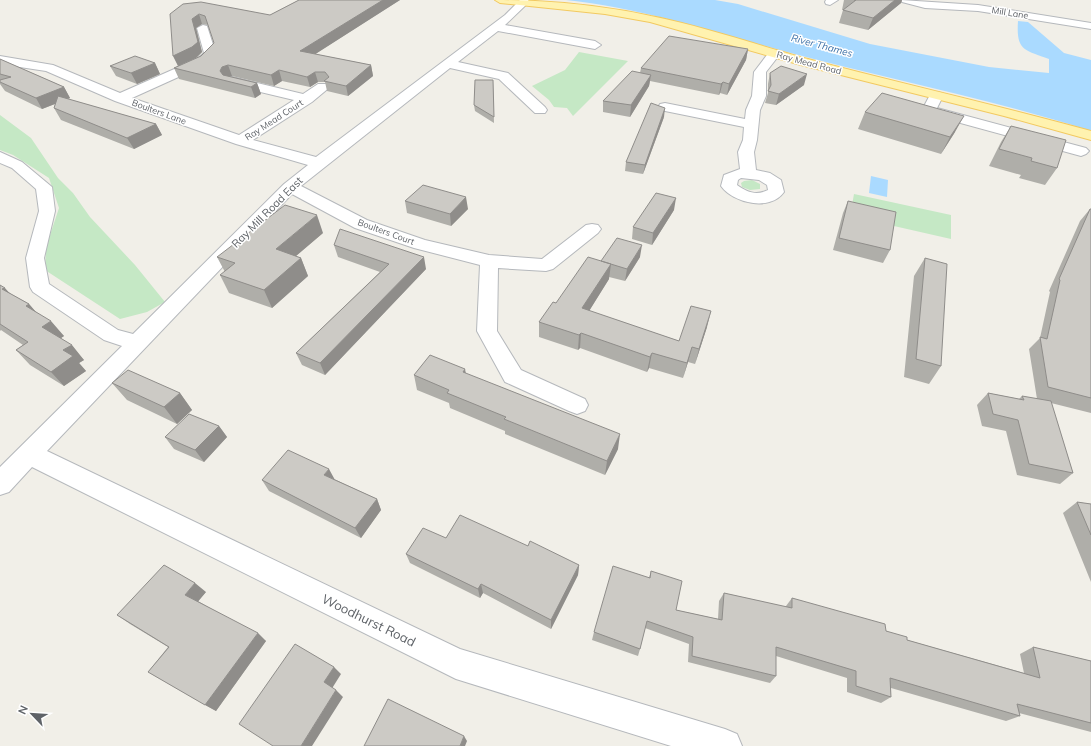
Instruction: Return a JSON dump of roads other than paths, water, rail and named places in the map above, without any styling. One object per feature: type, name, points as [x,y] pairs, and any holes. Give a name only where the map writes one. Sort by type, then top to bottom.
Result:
[{"type":"main road","name":"Ray Mead Road","points":[[500,0],[522,1],[605,11],[652,19],[774,54],[1027,118],[1091,136]]},
{"type":"street","name":"Mill Lane","points":[[906,0],[925,5],[978,8],[1091,26]]},
{"type":"street","name":"Ray Mill Road East","points":[[0,484],[290,188],[318,163],[509,17],[522,1]]},
{"type":"street","points":[[495,27],[595,45]]},
{"type":"street","points":[[120,98],[201,62],[210,54],[203,28]]},
{"type":"street","points":[[748,173],[746,152],[750,140],[750,124],[753,110],[759,96],[760,72],[774,54]]},
{"type":"street","name":"Boulters Lane","points":[[0,60],[49,68],[120,98],[241,141],[318,163]]},
{"type":"street","points":[[448,64],[503,76],[540,110]]},
{"type":"street","name":"Ray Mead Court","points":[[232,81],[307,98]]},
{"type":"street","name":"Ray Mead Court","points":[[241,141],[323,87]]},
{"type":"street","points":[[929,110],[936,96]]},
{"type":"street","points":[[665,107],[750,124]]},
{"type":"street","points":[[914,107],[1081,150]]},
{"type":"street","points":[[0,157],[16,165],[44,187],[46,212],[35,258],[40,288],[111,335],[138,343]]},
{"type":"street","name":"Boulters Court","points":[[290,188],[361,224],[420,244],[488,262],[546,265],[592,229]]},
{"type":"street","points":[[488,262],[487,331],[513,376],[577,405]]},
{"type":"street","name":"Woodhurst Road","points":[[29,454],[456,663],[725,746]]},
{"type":"water","name":"River Thames","points":[[566,0],[715,0],[738,4],[870,44],[989,67],[1049,73],[1049,59],[1028,51],[1020,44],[1018,38],[1018,21],[1028,22],[1064,53],[1091,60],[1091,131],[1016,109],[825,62],[650,15]]},
{"type":"water","points":[[871,176],[888,180],[887,197],[869,193]]}]
